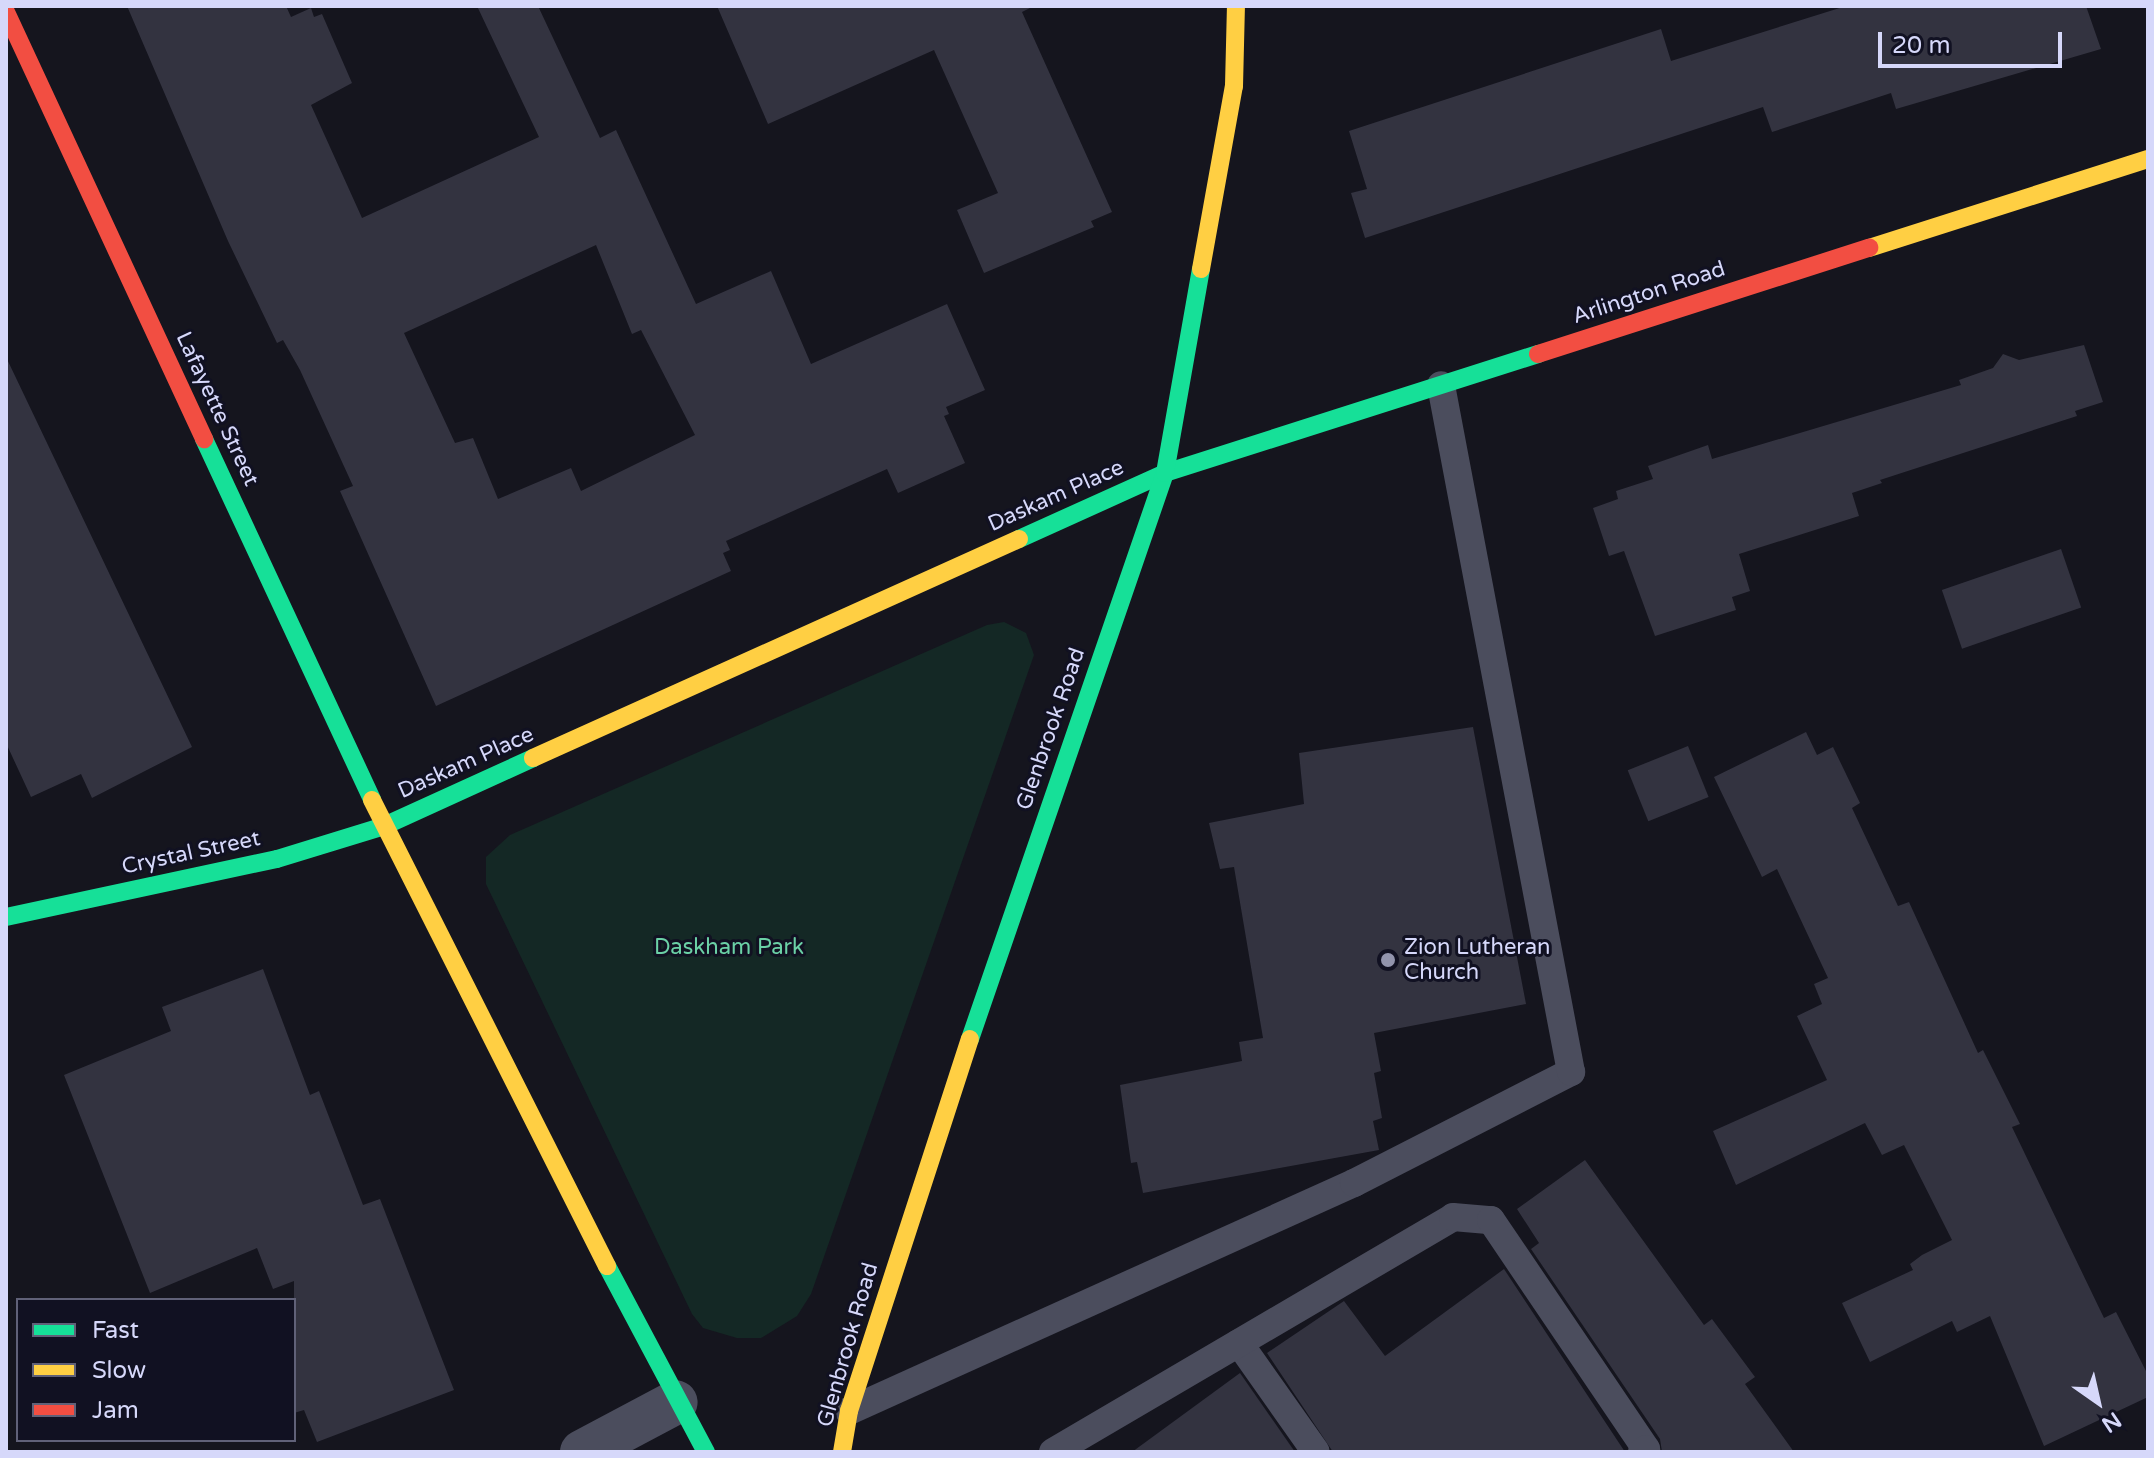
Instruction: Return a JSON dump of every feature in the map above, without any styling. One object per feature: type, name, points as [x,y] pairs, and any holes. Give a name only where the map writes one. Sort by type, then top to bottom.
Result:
[{"type":"street","name":"Glenbrook Road","points":[[842,1452],[849,1411],[984,995],[1165,473],[1234,86],[1236,6]]},
{"type":"street","name":"Lafayette Street","points":[[6,12],[384,826]]},
{"type":"street","name":"Arlington Road","points":[[1165,473],[2147,161]]},
{"type":"street","name":"Daskam Place","points":[[706,1452],[676,1402],[384,826],[1165,473]]},
{"type":"street","name":"Crystal Street","points":[[6,917],[277,859],[384,826]]},
{"type":"street","points":[[582,1452],[676,1402]]},
{"type":"lane","points":[[849,1411],[1354,1183],[1571,1072],[1441,385]]},
{"type":"lane","points":[[1053,1452],[1453,1217],[1491,1220],[1646,1449],[1642,1452]]},
{"type":"lane","points":[[1239,1343],[1316,1452]]},
{"type":"green space","name":"Daskham Park","points":[[1004,622],[1026,633],[1034,655],[811,1294],[797,1316],[761,1338],[737,1338],[703,1328],[692,1314],[486,884],[486,857],[510,835],[987,625]]},
{"type":"building","points":[[127,6],[286,6],[291,17],[311,8],[314,17],[322,14],[352,83],[311,105],[362,218],[539,137],[477,6],[538,6],[600,138],[616,130],[696,304],[771,271],[811,364],[947,304],[985,390],[946,407],[949,414],[944,416],[965,463],[898,493],[887,469],[726,541],[730,550],[723,553],[731,571],[436,706],[340,491],[353,486],[300,370],[283,340],[277,343],[228,241]],"holes":[[[596,245],[632,334],[641,330],[695,435],[581,491],[571,468],[498,499],[473,438],[455,443],[404,333]]]},
{"type":"building","points":[[717,6],[1034,6],[1022,12],[1112,212],[1091,221],[1094,227],[984,273],[957,210],[998,193],[934,50],[768,124]]},
{"type":"building","points":[[1846,6],[2086,6],[2101,49],[1896,109],[1891,93],[1772,132],[1763,107],[1365,238],[1351,193],[1367,189],[1349,131],[1661,29],[1671,61]]},
{"type":"building","points":[[2084,345],[2103,402],[2075,411],[2077,416],[1880,480],[1882,483],[1852,493],[1859,516],[1739,554],[1750,591],[1732,597],[1736,610],[1655,636],[1624,551],[1609,556],[1593,508],[1618,499],[1616,491],[1653,479],[1648,466],[1708,445],[1712,459],[1961,385],[1959,380],[1993,368],[2003,354],[2019,360]]},
{"type":"building","points":[[6,357],[192,747],[92,798],[81,774],[31,797],[6,743]]},
{"type":"building","points":[[2061,549],[2081,608],[1962,649],[1942,590]]},
{"type":"building","name":"Zion Lutheran Church","points":[[1473,727],[1526,1004],[1374,1033],[1381,1071],[1374,1073],[1382,1118],[1373,1121],[1379,1150],[1143,1193],[1137,1162],[1131,1163],[1120,1085],[1242,1061],[1239,1042],[1263,1038],[1234,867],[1220,869],[1209,823],[1304,804],[1299,753]]},
{"type":"building","points":[[1806,732],[1817,755],[1833,747],[1860,803],[1852,808],[1898,906],[1909,902],[1978,1053],[1983,1050],[2020,1124],[2012,1127],[2104,1318],[2116,1312],[2148,1375],[2148,1397],[2044,1446],[1990,1316],[1957,1332],[1952,1321],[1870,1362],[1842,1303],[1913,1270],[1910,1264],[1952,1240],[1904,1145],[1882,1155],[1865,1123],[1736,1185],[1713,1131],[1827,1080],[1797,1016],[1822,1004],[1814,984],[1828,978],[1777,869],[1762,877],[1714,777]]},
{"type":"building","points":[[1688,746],[1709,797],[1648,821],[1628,770]]},
{"type":"building","points":[[263,969],[310,1095],[319,1091],[363,1205],[380,1199],[454,1390],[317,1442],[304,1410],[296,1412],[294,1281],[273,1289],[257,1248],[150,1293],[64,1075],[171,1031],[162,1007]]},
{"type":"building","points":[[1585,1160],[1704,1325],[1712,1319],[1755,1377],[1745,1384],[1794,1452],[1662,1452],[1660,1439],[1531,1249],[1539,1243],[1517,1209]]},
{"type":"building","points":[[1504,1269],[1625,1452],[1333,1452],[1267,1353],[1344,1301],[1385,1356]]},
{"type":"building","points":[[1240,1373],[1295,1452],[1132,1452]]},
{"type":"traffic: fast","points":[[970,1039],[1165,473],[1201,269]]},
{"type":"traffic: fast","points":[[1019,539],[1165,473],[1538,354]]},
{"type":"traffic: fast","points":[[204,439],[372,800]]},
{"type":"traffic: fast","points":[[6,917],[277,859],[384,826],[533,758]]},
{"type":"traffic: fast","points":[[607,1266],[706,1452]]},
{"type":"traffic: slow","points":[[1201,269],[1234,86],[1236,6]]},
{"type":"traffic: slow","points":[[1869,248],[2148,159]]},
{"type":"traffic: slow","points":[[533,758],[1019,539]]},
{"type":"traffic: slow","points":[[372,800],[607,1266]]},
{"type":"traffic: slow","points":[[842,1452],[849,1411],[970,1039]]},
{"type":"traffic: jam","points":[[6,12],[204,439]]},
{"type":"traffic: jam","points":[[1538,354],[1869,248]]},
{"type":"place","name":"Zion Lutheran Church","points":[[1388,960]]}]
